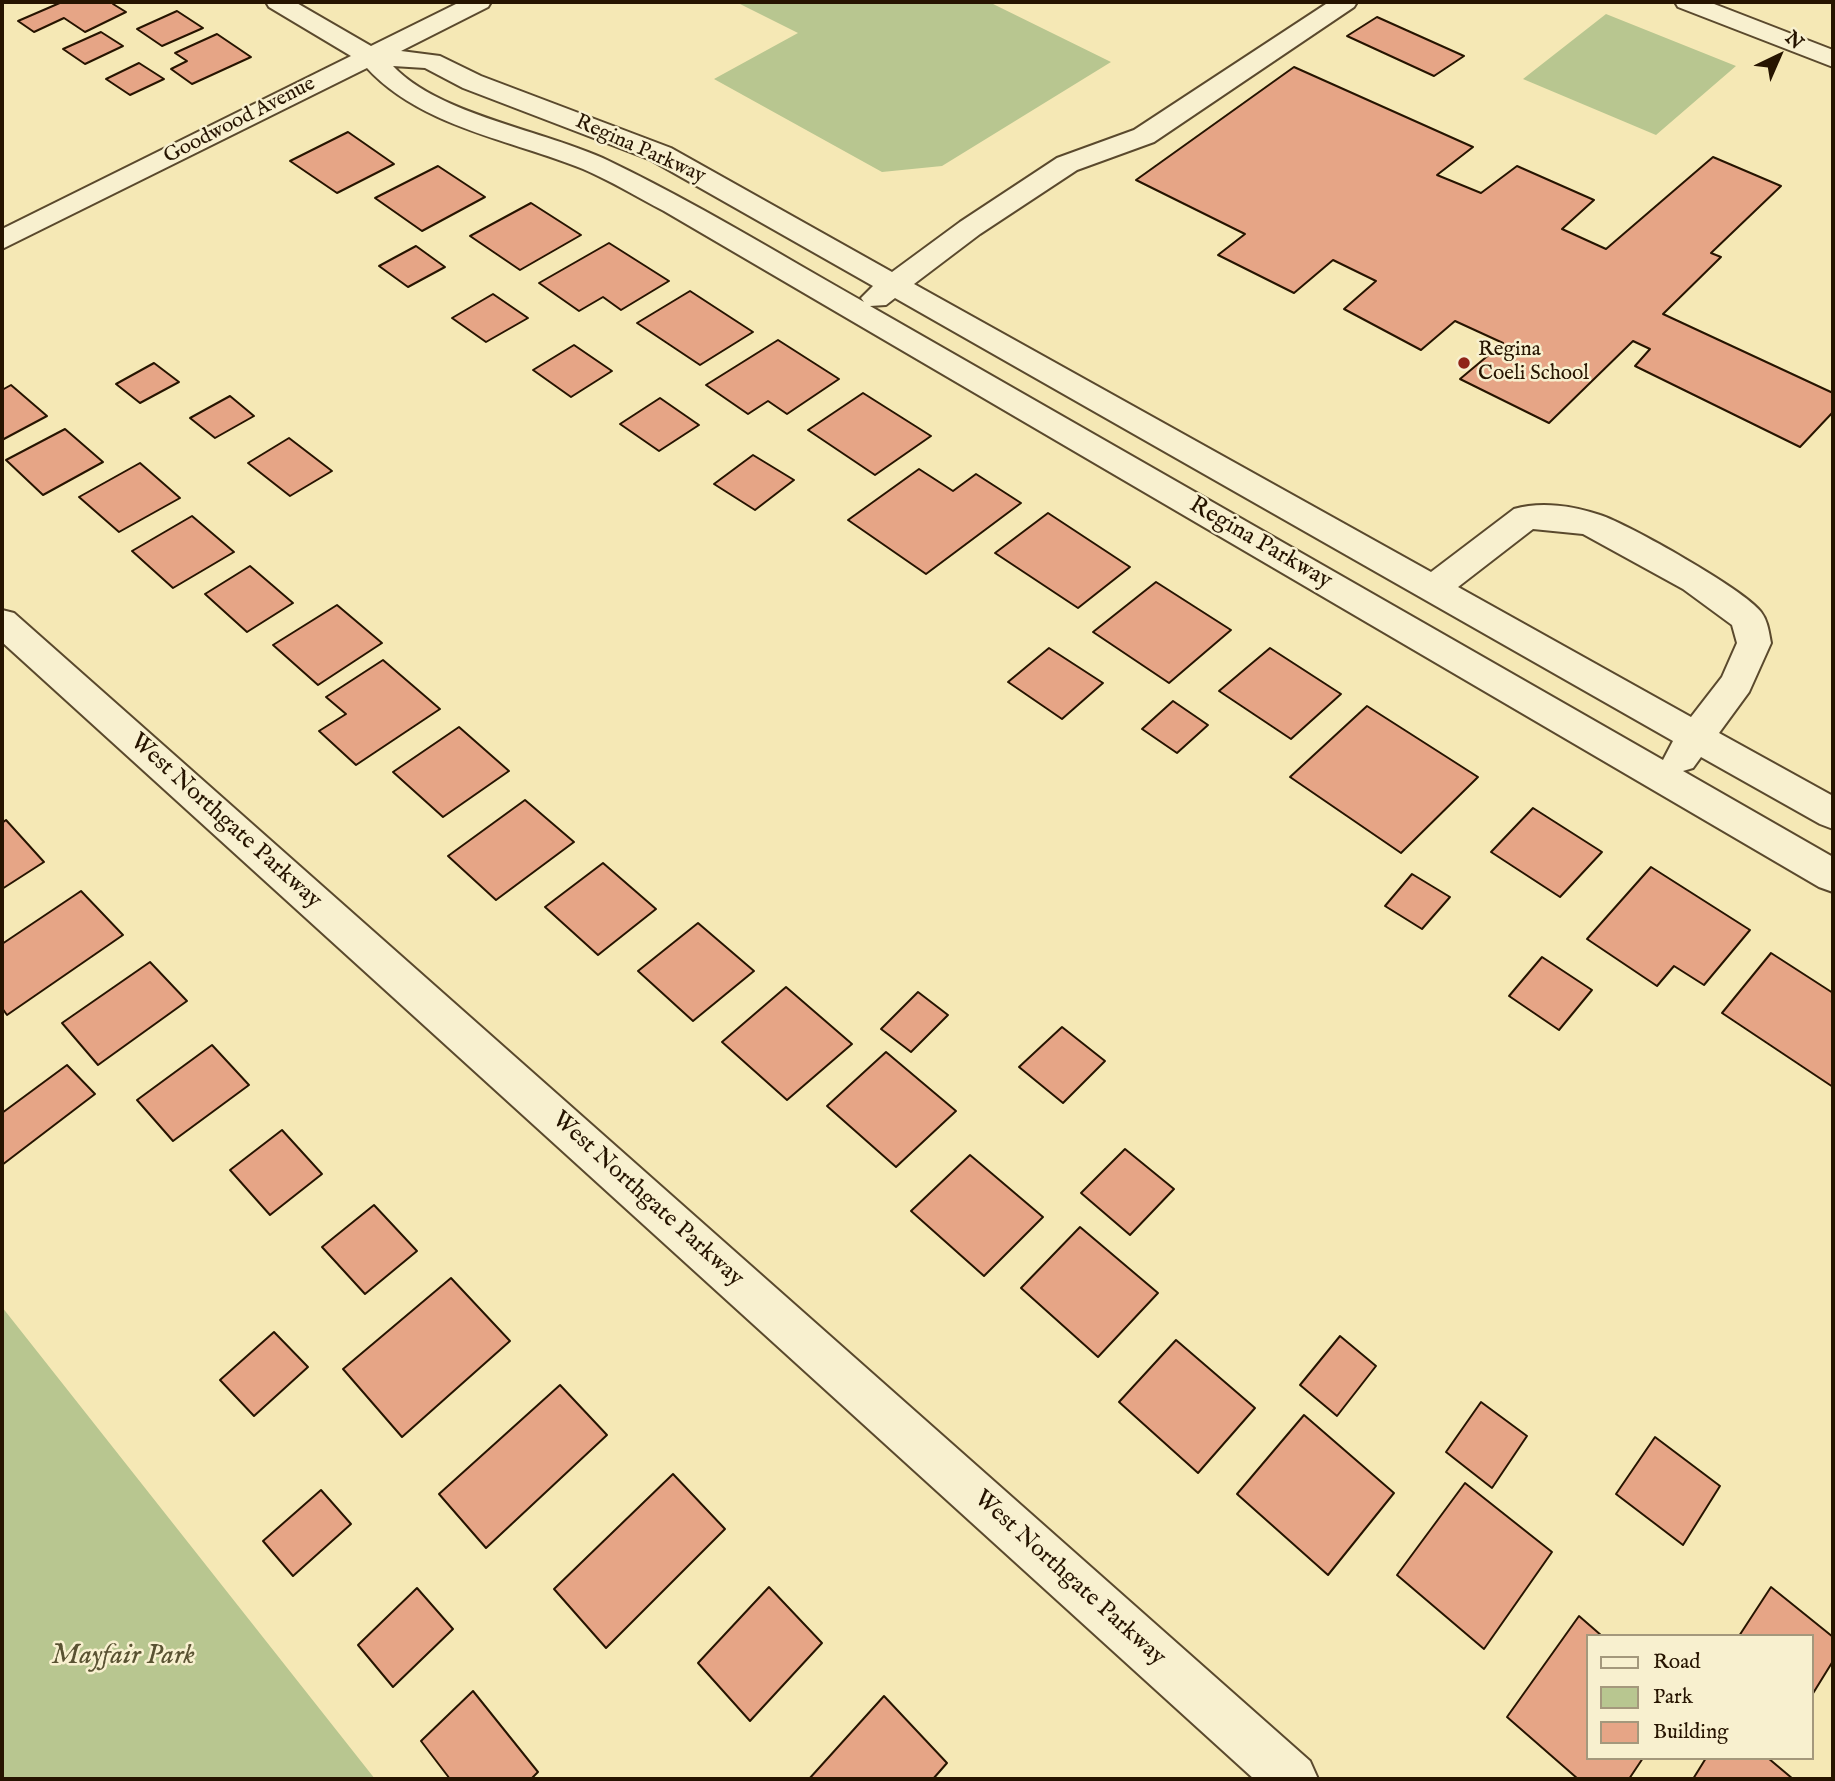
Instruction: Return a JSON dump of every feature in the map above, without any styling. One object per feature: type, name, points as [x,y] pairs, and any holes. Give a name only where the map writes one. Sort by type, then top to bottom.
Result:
[{"type":"street","name":"Regina Parkway","points":[[278,2],[370,56],[392,80],[428,101],[474,122],[594,164],[634,183],[1833,876]]},
{"type":"street","name":"Goodwood Avenue","points":[[2,240],[479,2]]},
{"type":"street","points":[[857,311],[970,228],[1067,164],[1144,136],[1345,2]]},
{"type":"street","points":[[1687,2],[1833,59]]},
{"type":"street","name":"Regina Parkway","points":[[370,56],[431,61],[472,82],[626,139],[702,176],[1833,814]]},
{"type":"street","points":[[1433,589],[1526,517],[1562,518],[1592,524],[1695,580],[1748,620],[1754,642],[1737,683],[1663,778]]},
{"type":"street","name":"West Northgate Parkway","points":[[2,622],[1292,1779]]},
{"type":"green space","points":[[736,2],[989,2],[1111,62],[942,166],[882,172],[714,79],[798,33]]},
{"type":"green space","points":[[1606,14],[1736,66],[1656,135],[1523,79]]},
{"type":"green space","name":"Mayfair Park","points":[[2,1307],[375,1779],[2,1779]]},
{"type":"building","points":[[62,2],[118,2],[113,4],[126,12],[85,32],[64,18],[34,32],[18,21]]},
{"type":"building","points":[[177,11],[203,28],[162,46],[137,29]]},
{"type":"building","points":[[1377,17],[1464,56],[1434,76],[1347,36]]},
{"type":"building","points":[[101,32],[123,46],[85,64],[63,49]]},
{"type":"building","points":[[217,34],[251,57],[192,84],[171,69],[187,61],[175,53]]},
{"type":"building","points":[[139,63],[164,79],[130,95],[106,79]]},
{"type":"building","points":[[1294,67],[1473,147],[1437,175],[1481,193],[1517,166],[1594,200],[1562,229],[1606,249],[1713,157],[1781,186],[1711,253],[1721,257],[1663,314],[1833,393],[1833,412],[1800,447],[1635,366],[1650,349],[1633,341],[1549,423],[1460,379],[1503,343],[1455,321],[1421,350],[1344,309],[1376,281],[1333,260],[1294,293],[1218,255],[1245,234],[1136,180]]},
{"type":"building","points":[[348,132],[394,164],[337,193],[290,161]]},
{"type":"building","points":[[438,166],[485,197],[422,231],[375,198]]},
{"type":"building","points":[[531,203],[581,235],[520,270],[470,236]]},
{"type":"building","points":[[609,243],[669,281],[621,310],[603,297],[579,311],[539,283]]},
{"type":"building","points":[[416,246],[445,267],[408,287],[379,266]]},
{"type":"building","points":[[690,291],[753,332],[700,365],[637,323]]},
{"type":"building","points":[[493,294],[528,318],[486,342],[452,318]]},
{"type":"building","points":[[778,340],[839,379],[787,414],[768,401],[748,414],[706,385]]},
{"type":"building","points":[[574,345],[612,371],[571,397],[533,370]]},
{"type":"building","points":[[154,363],[179,382],[140,403],[116,384]]},
{"type":"building","points":[[11,385],[47,416],[2,440],[2,390]]},
{"type":"building","points":[[863,393],[931,436],[875,475],[808,430]]},
{"type":"building","points":[[230,396],[254,416],[215,438],[190,418]]},
{"type":"building","points":[[660,398],[699,425],[659,451],[620,424]]},
{"type":"building","points":[[65,429],[103,462],[43,495],[6,460]]},
{"type":"building","points":[[289,438],[332,471],[290,496],[248,463]]},
{"type":"building","points":[[753,455],[794,480],[755,510],[714,484]]},
{"type":"building","points":[[140,463],[180,498],[119,532],[79,497]]},
{"type":"building","points":[[919,469],[953,491],[976,474],[1021,503],[926,574],[848,520]]},
{"type":"building","points":[[1048,513],[1130,567],[1078,608],[995,553]]},
{"type":"building","points":[[192,516],[234,552],[173,588],[132,551]]},
{"type":"building","points":[[250,566],[293,603],[247,632],[205,594]]},
{"type":"building","points":[[1156,582],[1231,630],[1169,683],[1093,632]]},
{"type":"building","points":[[337,605],[382,643],[318,685],[273,645]]},
{"type":"building","points":[[1049,648],[1103,683],[1062,719],[1008,682]]},
{"type":"building","points":[[1270,648],[1341,694],[1291,739],[1219,691]]},
{"type":"building","points":[[383,660],[440,709],[356,765],[319,731],[346,714],[326,697]]},
{"type":"building","points":[[1173,701],[1208,725],[1177,753],[1142,729]]},
{"type":"building","points":[[1367,706],[1478,777],[1401,853],[1290,777]]},
{"type":"building","points":[[459,727],[509,771],[443,817],[393,772]]},
{"type":"building","points":[[525,800],[574,842],[496,900],[448,856]]},
{"type":"building","points":[[1533,808],[1602,852],[1560,897],[1491,852]]},
{"type":"building","points":[[6,820],[44,862],[2,889],[2,823]]},
{"type":"building","points":[[603,863],[656,909],[598,955],[545,907]]},
{"type":"building","points":[[1651,867],[1750,930],[1704,985],[1674,966],[1657,986],[1587,939]]},
{"type":"building","points":[[1412,874],[1450,897],[1422,929],[1385,906]]},
{"type":"building","points":[[81,891],[123,935],[7,1015],[2,1008],[2,944]]},
{"type":"building","points":[[698,923],[754,971],[693,1021],[638,971]]},
{"type":"building","points":[[1771,953],[1833,993],[1833,1087],[1722,1013]]},
{"type":"building","points":[[1542,957],[1592,990],[1559,1030],[1509,996]]},
{"type":"building","points":[[150,962],[187,1001],[98,1065],[62,1023]]},
{"type":"building","points":[[786,987],[852,1044],[787,1100],[722,1042]]},
{"type":"building","points":[[918,992],[948,1015],[911,1052],[881,1029]]},
{"type":"building","points":[[1062,1027],[1105,1061],[1063,1103],[1019,1067]]},
{"type":"building","points":[[212,1045],[249,1085],[173,1141],[137,1100]]},
{"type":"building","points":[[886,1052],[956,1111],[896,1167],[827,1106]]},
{"type":"building","points":[[67,1065],[95,1094],[2,1165],[2,1113]]},
{"type":"building","points":[[282,1130],[322,1174],[270,1215],[230,1170]]},
{"type":"building","points":[[1125,1149],[1174,1189],[1130,1235],[1081,1193]]},
{"type":"building","points":[[970,1155],[1043,1217],[984,1276],[911,1211]]},
{"type":"building","points":[[374,1205],[417,1251],[365,1294],[322,1247]]},
{"type":"building","points":[[1080,1227],[1158,1293],[1098,1357],[1021,1288]]},
{"type":"building","points":[[451,1278],[510,1341],[402,1437],[343,1369]]},
{"type":"building","points":[[274,1332],[308,1367],[254,1416],[220,1380]]},
{"type":"building","points":[[1340,1336],[1376,1366],[1337,1416],[1300,1385]]},
{"type":"building","points":[[1176,1340],[1255,1408],[1198,1473],[1119,1402]]},
{"type":"building","points":[[560,1385],[607,1435],[486,1548],[439,1494]]},
{"type":"building","points":[[1481,1402],[1527,1436],[1492,1488],[1446,1452]]},
{"type":"building","points":[[1304,1415],[1394,1493],[1328,1575],[1237,1494]]},
{"type":"building","points":[[1655,1437],[1720,1486],[1683,1545],[1616,1494]]},
{"type":"building","points":[[673,1474],[725,1529],[606,1648],[554,1589]]},
{"type":"building","points":[[1465,1483],[1552,1552],[1484,1649],[1397,1575]]},
{"type":"building","points":[[321,1490],[351,1524],[293,1576],[263,1541]]},
{"type":"building","points":[[769,1587],[822,1643],[750,1721],[698,1663]]},
{"type":"building","points":[[1771,1587],[1833,1637],[1833,1661],[1814,1692],[1814,1634],[1740,1634]]},
{"type":"building","points":[[417,1588],[453,1629],[393,1687],[358,1645]]},
{"type":"building","points":[[1579,1616],[1600,1634],[1587,1634],[1587,1760],[1642,1760],[1629,1779],[1578,1779],[1507,1717]]},
{"type":"building","points":[[473,1691],[538,1772],[531,1779],[450,1779],[421,1741]]},
{"type":"building","points":[[884,1696],[947,1763],[933,1779],[809,1779]]},
{"type":"building","points":[[1705,1760],[1770,1760],[1793,1779],[1693,1779]]},
{"type":"place","name":"Regina Coeli School","points":[[1464,363]]}]
